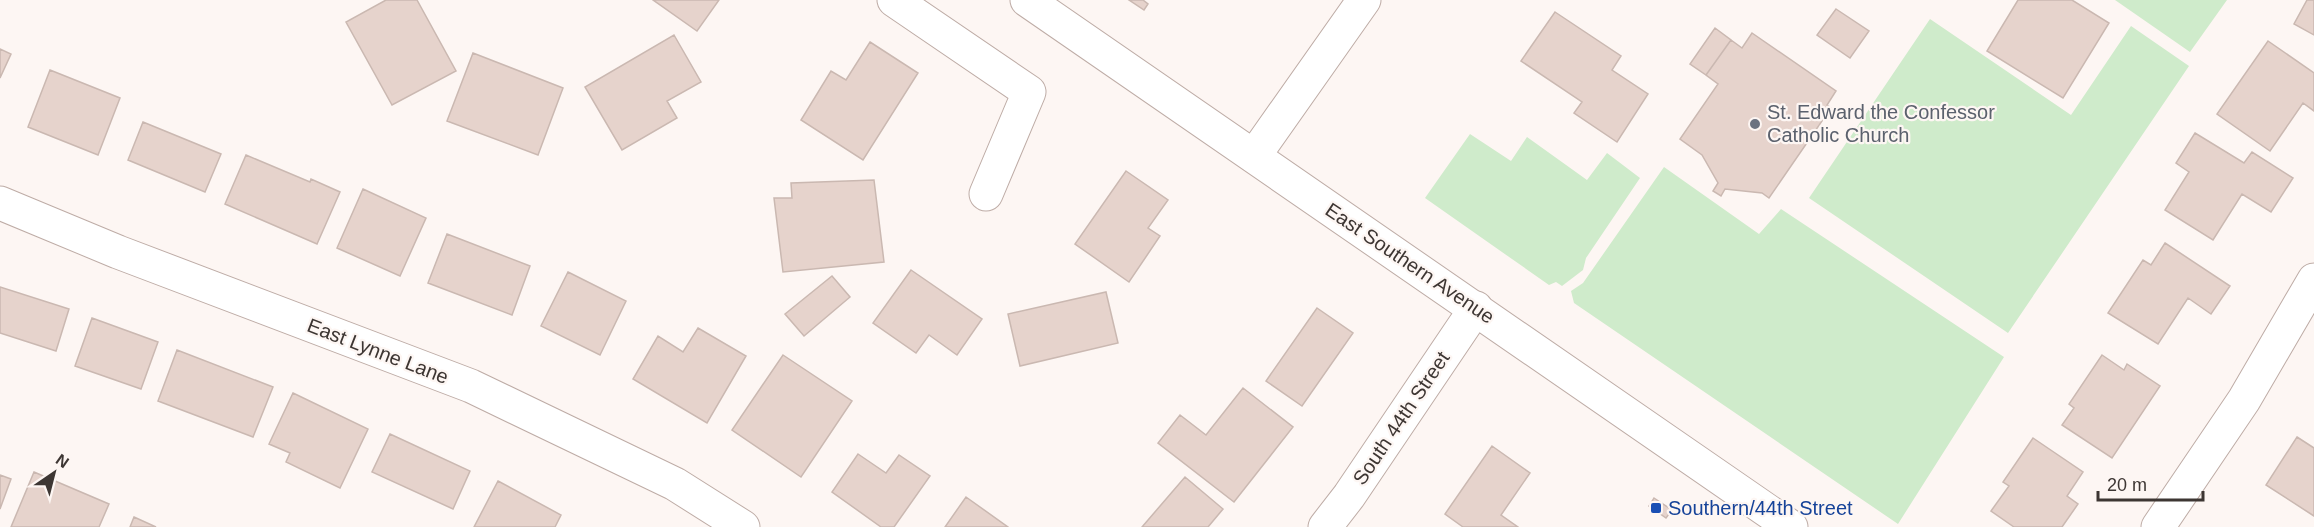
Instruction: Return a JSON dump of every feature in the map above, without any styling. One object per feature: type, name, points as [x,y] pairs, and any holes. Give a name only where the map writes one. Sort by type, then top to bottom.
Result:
[{"type":"street","points":[[894,0],[1029,92],[986,194]]},
{"type":"street","name":"East Southern Avenue","points":[[1027,0],[1791,527]]},
{"type":"street","points":[[1254,156],[1364,0]]},
{"type":"street","name":"East Lynne Lane","points":[[0,203],[118,252],[471,386],[675,484],[743,527]]},
{"type":"street","points":[[2158,527],[2306,313],[2314,280]]},
{"type":"street","name":"South 44th Street","points":[[1325,527],[1349,496],[1476,308]]},
{"type":"green space","points":[[2115,0],[2227,0],[2190,52]]},
{"type":"green space","points":[[1930,19],[2071,115],[2131,26],[2189,66],[2008,333],[1809,198]]},
{"type":"green space","points":[[1470,134],[1511,161],[1527,137],[1587,180],[1607,153],[1640,178],[1586,258],[1583,270],[1562,286],[1556,282],[1549,285],[1425,198]]},
{"type":"green space","points":[[1664,167],[1759,234],[1781,209],[2004,357],[1898,524],[1574,303],[1571,291],[1583,283]]},
{"type":"building","points":[[386,0],[417,0],[456,71],[392,105],[346,22]]},
{"type":"building","points":[[653,0],[719,0],[697,31]]},
{"type":"building","points":[[1129,0],[1143,0],[1148,4],[1144,10]]},
{"type":"building","points":[[2018,0],[2072,0],[2109,23],[2063,98],[1987,51]]},
{"type":"building","points":[[2307,0],[2314,0],[2314,35],[2294,24]]},
{"type":"building","points":[[1836,9],[1869,31],[1850,58],[1817,35]]},
{"type":"building","points":[[1555,12],[1621,56],[1612,70],[1648,94],[1617,142],[1574,113],[1582,102],[1521,61]]},
{"type":"building","points":[[1715,28],[1731,40],[1706,75],[1690,64]]},
{"type":"building","name":"St. Edward the Confessor Catholic Church","points":[[1752,33],[1836,91],[1827,105],[1831,108],[1769,198],[1762,193],[1725,189],[1721,196],[1713,191],[1718,183],[1702,155],[1680,139],[1718,84],[1706,75],[1731,40],[1742,48]]},
{"type":"building","points":[[674,35],[701,82],[667,101],[677,118],[622,150],[585,87]]},
{"type":"building","points":[[2268,41],[2314,73],[2314,111],[2303,103],[2270,151],[2217,114]]},
{"type":"building","points":[[870,42],[918,73],[863,160],[801,120],[831,71],[846,80]]},
{"type":"building","points":[[0,49],[11,54],[0,78]]},
{"type":"building","points":[[473,53],[563,88],[538,155],[447,121]]},
{"type":"building","points":[[50,70],[120,98],[98,155],[28,127]]},
{"type":"building","points":[[143,122],[221,154],[205,192],[128,160]]},
{"type":"building","points":[[2195,133],[2244,163],[2252,152],[2293,178],[2271,212],[2242,194],[2213,240],[2165,210],[2189,172],[2176,163]]},
{"type":"building","points":[[246,155],[340,192],[317,244],[225,204]]},
{"type":"building","points":[[1126,171],[1168,200],[1148,228],[1160,236],[1129,282],[1075,244]]},
{"type":"building","points":[[874,180],[884,262],[783,272],[774,198],[792,198],[791,183]]},
{"type":"building","points":[[363,189],[426,218],[400,276],[337,248]]},
{"type":"building","points":[[447,234],[530,266],[512,315],[428,283]]},
{"type":"building","points":[[2165,243],[2230,286],[2211,314],[2188,298],[2158,344],[2108,313],[2143,260],[2151,265]]},
{"type":"building","points":[[911,270],[982,319],[957,355],[929,335],[916,353],[873,323]]},
{"type":"building","points":[[568,272],[626,301],[600,355],[541,326]]},
{"type":"building","points":[[832,276],[850,297],[804,336],[785,314]]},
{"type":"building","points":[[0,287],[69,309],[56,351],[0,333]]},
{"type":"building","points":[[1106,292],[1118,343],[1020,366],[1008,314]]},
{"type":"building","points":[[1317,308],[1353,333],[1302,406],[1266,381]]},
{"type":"building","points":[[92,318],[158,342],[141,389],[75,366]]},
{"type":"building","points":[[698,328],[746,356],[707,423],[633,379],[658,336],[683,352]]},
{"type":"building","points":[[177,350],[273,387],[253,437],[158,401]]},
{"type":"building","points":[[783,355],[852,401],[801,477],[732,430]]},
{"type":"building","points":[[2102,355],[2124,370],[2127,364],[2160,386],[2112,458],[2062,425],[2074,408],[2069,404]]},
{"type":"building","points":[[1243,388],[1293,427],[1234,502],[1158,443],[1180,415],[1206,435]]},
{"type":"building","points":[[293,393],[368,429],[340,488],[286,462],[290,453],[269,444]]},
{"type":"building","points":[[390,434],[470,471],[453,509],[372,472]]},
{"type":"building","points":[[2297,437],[2314,448],[2314,516],[2266,485]]},
{"type":"building","points":[[2033,438],[2083,472],[2067,496],[2078,504],[2062,527],[2014,527],[1991,511],[2009,486],[2003,482]]},
{"type":"building","points":[[1492,446],[1530,473],[1501,515],[1518,527],[1463,527],[1445,514]]},
{"type":"building","points":[[858,454],[886,473],[899,455],[930,476],[894,527],[881,527],[832,492]]},
{"type":"building","points":[[34,472],[109,504],[99,527],[11,527]]},
{"type":"building","points":[[0,475],[11,479],[0,509]]},
{"type":"building","points":[[1185,477],[1223,509],[1208,527],[1142,527]]},
{"type":"building","points":[[498,481],[561,515],[555,527],[474,527]]},
{"type":"building","points":[[966,497],[1008,527],[945,527]]},
{"type":"building","points":[[1654,498],[1672,510],[1666,518],[1649,506]]},
{"type":"building","points":[[134,517],[156,527],[130,527]]},
{"type":"place","name":"St. Edward the Confessor Catholic Church","points":[[1755,124]]},
{"type":"place","name":"Southern/44th Street","points":[[1656,508]]}]
